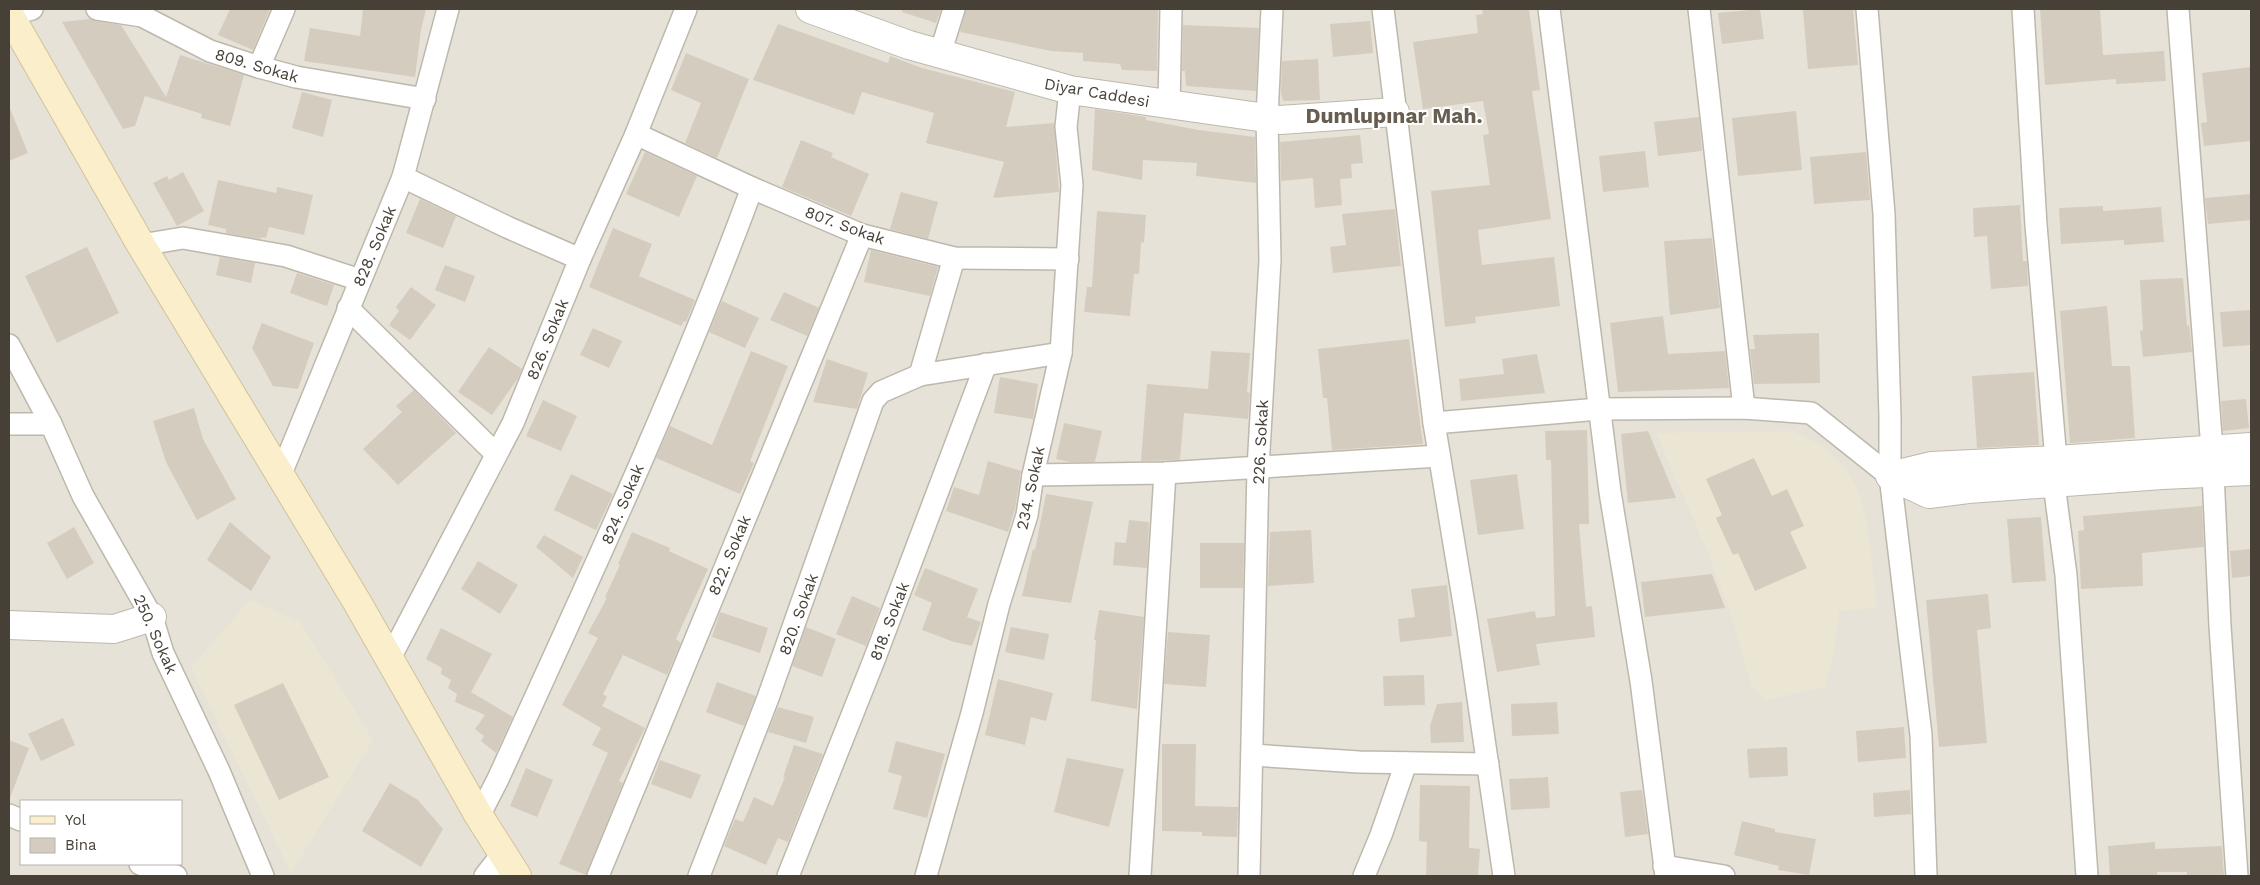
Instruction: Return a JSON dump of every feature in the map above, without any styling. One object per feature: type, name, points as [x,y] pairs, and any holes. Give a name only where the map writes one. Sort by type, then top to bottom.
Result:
[{"type":"main road","points":[[9,14],[141,245],[357,602],[479,816],[517,876]]},
{"type":"street","points":[[9,14],[32,9]]},
{"type":"street","name":"809. Sokak","points":[[97,9],[142,16],[210,51],[258,68],[296,77],[425,99]]},
{"type":"street","points":[[258,68],[284,9]]},
{"type":"street","name":"828. Sokak","points":[[280,476],[403,177],[448,9]]},
{"type":"street","name":"826. Sokak","points":[[389,660],[513,423],[580,259],[636,134],[686,9]]},
{"type":"street","name":"Diyar Caddesi","points":[[810,9],[909,45],[1070,90],[1280,120],[1395,112]]},
{"type":"street","points":[[940,54],[954,9]]},
{"type":"street","points":[[1169,105],[1171,9]]},
{"type":"street","name":"226. Sokak","points":[[1249,876],[1258,468],[1270,260],[1268,118],[1272,9]]},
{"type":"street","points":[[1383,9],[1434,423],[1504,876]]},
{"type":"street","points":[[1548,9],[1610,492],[1640,681],[1665,871],[1724,876]]},
{"type":"street","points":[[1698,9],[1744,408]]},
{"type":"street","points":[[1867,9],[1884,214],[1890,476],[1897,521],[1921,735],[1926,876]]},
{"type":"street","points":[[2023,9],[2036,225],[2055,472],[2066,575],[2087,876]]},
{"type":"street","points":[[2178,9],[2213,461],[2220,626],[2237,876]]},
{"type":"street","name":"234. Sokak","points":[[926,876],[972,713],[1000,604],[1027,514],[1033,475],[1061,353],[1072,185],[1066,127],[1070,90]]},
{"type":"street","name":"807. Sokak","points":[[636,134],[752,188],[862,234],[954,258],[1068,259]]},
{"type":"street","points":[[403,177],[507,227],[580,259]]},
{"type":"street","name":"824. Sokak","points":[[479,816],[498,779],[612,530],[722,269],[752,188]]},
{"type":"street","name":"822. Sokak","points":[[598,876],[862,234]]},
{"type":"street","points":[[141,245],[183,238],[286,256],[360,280]]},
{"type":"street","points":[[920,375],[954,258]]},
{"type":"street","points":[[348,308],[496,454]]},
{"type":"street","name":"250. Sokak","points":[[9,345],[51,424],[84,496],[152,617],[163,653],[219,771],[263,876]]},
{"type":"street","name":"820. Sokak","points":[[699,876],[768,698],[873,401],[881,392],[920,375],[1061,353]]},
{"type":"street","name":"818. Sokak","points":[[788,876],[874,660],[986,364]]},
{"type":"street","points":[[1434,423],[1600,409],[1744,408],[1811,413],[1890,476]]},
{"type":"street","points":[[9,424],[51,424]]},
{"type":"street","points":[[1890,476],[1931,466],[2055,472],[2213,461],[2251,446]]},
{"type":"street","points":[[1033,475],[1166,473],[1439,456]]},
{"type":"street","points":[[2213,461],[2251,471]]},
{"type":"street","points":[[1140,876],[1166,473]]},
{"type":"street","points":[[9,626],[114,629],[152,617]]},
{"type":"street","points":[[1252,756],[1406,763],[1488,764]]},
{"type":"street","points":[[1364,876],[1381,835],[1406,763]]},
{"type":"street","points":[[485,876],[503,853]]},
{"type":"street","points":[[143,865],[176,876]]},
{"type":"shaded area","points":[[9,9],[2251,9],[2251,876],[9,876]]},
{"type":"shaded area","points":[[1793,431],[1823,446],[1848,472],[1859,493],[1867,525],[1877,608],[1839,611],[1834,650],[1825,687],[1767,700],[1751,684],[1733,622],[1709,555],[1656,433]]},
{"type":"shaded area","points":[[250,600],[300,622],[373,740],[291,873],[191,667]]},
{"type":"building","points":[[230,9],[270,9],[253,50],[218,35]]},
{"type":"building","points":[[363,9],[426,9],[421,30],[415,77],[304,61],[310,28],[360,36]]},
{"type":"building","points":[[902,9],[941,9],[936,23],[902,12]]},
{"type":"building","points":[[966,9],[1158,9],[1157,71],[1122,70],[1120,64],[1083,61],[1083,53],[1051,51],[960,32]]},
{"type":"building","points":[[1482,9],[1529,9],[1540,90],[1532,91],[1551,219],[1478,230],[1482,265],[1554,257],[1560,306],[1475,317],[1476,323],[1445,327],[1431,191],[1490,185],[1483,135],[1489,134],[1483,101],[1423,109],[1413,42],[1478,33],[1476,15],[1483,14]]},
{"type":"building","points":[[1760,9],[1764,39],[1722,44],[1718,13]]},
{"type":"building","points":[[1853,9],[1858,65],[1808,69],[1803,10]]},
{"type":"building","points":[[2040,9],[2100,9],[2103,55],[2164,51],[2166,81],[2116,84],[2116,79],[2045,85]]},
{"type":"building","points":[[90,19],[121,25],[166,97],[180,55],[244,75],[230,126],[201,118],[202,114],[145,96],[135,126],[123,129],[62,22]]},
{"type":"building","points":[[1370,21],[1373,53],[1333,57],[1330,24]]},
{"type":"building","points":[[778,24],[888,63],[890,56],[922,68],[1015,92],[1006,127],[1054,123],[1059,192],[993,198],[1004,162],[926,143],[934,113],[862,92],[854,115],[753,80]]},
{"type":"building","points":[[1183,25],[1259,28],[1256,91],[1186,86],[1185,71],[1182,71]]},
{"type":"building","points":[[686,53],[749,79],[717,158],[685,143],[701,103],[671,90]]},
{"type":"building","points":[[1318,59],[1320,100],[1283,101],[1281,92],[1282,61]]},
{"type":"building","points":[[2251,67],[2251,141],[2204,146],[2201,123],[2207,122],[2202,73]]},
{"type":"building","points":[[302,92],[332,100],[323,137],[292,128]]},
{"type":"building","points":[[9,106],[28,153],[9,161]]},
{"type":"building","points":[[1095,109],[1146,117],[1146,120],[1199,130],[1255,137],[1256,183],[1196,176],[1197,163],[1143,160],[1142,180],[1092,170]]},
{"type":"building","points":[[1796,111],[1802,170],[1738,176],[1732,118]]},
{"type":"building","points":[[1699,117],[1702,151],[1658,156],[1654,122]]},
{"type":"building","points":[[1360,135],[1363,163],[1351,164],[1352,178],[1340,179],[1342,205],[1315,208],[1313,178],[1281,181],[1280,142]]},
{"type":"building","points":[[801,140],[833,153],[831,157],[869,174],[851,216],[782,187]]},
{"type":"building","points":[[1645,151],[1649,187],[1603,192],[1599,156]]},
{"type":"building","points":[[645,152],[697,176],[679,217],[626,194]]},
{"type":"building","points":[[1866,152],[1870,200],[1814,204],[1810,157]]},
{"type":"building","points":[[183,172],[204,211],[177,226],[153,183],[167,176],[169,180]]},
{"type":"building","points":[[218,180],[276,193],[277,187],[313,195],[304,235],[269,227],[266,238],[261,237],[261,239],[226,233],[226,229],[208,225]]},
{"type":"building","points":[[901,192],[938,202],[928,239],[890,229]]},
{"type":"building","points":[[2251,194],[2251,220],[2208,224],[2205,198]]},
{"type":"building","points":[[420,199],[456,216],[443,248],[406,233]]},
{"type":"building","points":[[2020,205],[2023,261],[2027,261],[2028,286],[1991,289],[1987,236],[1974,237],[1973,208]]},
{"type":"building","points":[[2103,206],[2103,211],[2161,207],[2164,242],[2124,245],[2124,240],[2061,244],[2059,208]]},
{"type":"building","points":[[1395,209],[1401,266],[1333,273],[1330,247],[1346,245],[1342,214]]},
{"type":"building","points":[[1097,211],[1146,215],[1144,243],[1141,242],[1139,274],[1134,274],[1130,316],[1084,312],[1087,287],[1092,287]]},
{"type":"building","points":[[613,228],[652,244],[639,276],[695,300],[686,322],[684,321],[681,326],[589,287]]},
{"type":"building","points":[[1712,238],[1720,308],[1670,315],[1664,241]]},
{"type":"building","points":[[87,247],[119,313],[57,343],[25,276]]},
{"type":"building","points":[[871,250],[938,267],[930,296],[864,282]]},
{"type":"building","points":[[220,257],[255,263],[251,283],[216,275]]},
{"type":"building","points":[[445,265],[475,276],[465,302],[435,290]]},
{"type":"building","points":[[297,273],[334,285],[327,306],[290,293]]},
{"type":"building","points":[[2183,278],[2187,326],[2189,325],[2192,352],[2143,357],[2140,331],[2143,330],[2140,280]]},
{"type":"building","points":[[411,287],[436,305],[410,340],[389,325],[399,311],[396,307]]},
{"type":"building","points":[[784,292],[819,308],[807,336],[770,320]]},
{"type":"building","points":[[722,301],[759,318],[745,348],[709,332]]},
{"type":"building","points":[[2107,306],[2112,366],[2130,366],[2135,438],[2070,443],[2060,311]]},
{"type":"building","points":[[2251,310],[2251,345],[2223,347],[2220,312]]},
{"type":"building","points":[[1663,316],[1668,354],[1725,351],[1729,388],[1618,392],[1610,323]]},
{"type":"building","points":[[262,323],[314,343],[298,389],[273,386],[252,348]]},
{"type":"building","points":[[593,328],[622,341],[609,368],[580,355]]},
{"type":"building","points":[[1819,333],[1820,383],[1754,384],[1750,349],[1755,349],[1753,335]]},
{"type":"building","points":[[1409,339],[1423,444],[1332,450],[1327,398],[1323,398],[1318,349]]},
{"type":"building","points":[[489,347],[522,369],[518,378],[492,415],[458,392]]},
{"type":"building","points":[[751,351],[788,366],[750,461],[754,463],[740,494],[656,458],[670,426],[712,445]]},
{"type":"building","points":[[1211,351],[1250,353],[1247,392],[1250,393],[1248,419],[1184,413],[1180,460],[1141,461],[1147,384],[1208,389]]},
{"type":"building","points":[[1537,354],[1545,393],[1461,401],[1459,379],[1504,374],[1502,359]]},
{"type":"building","points":[[827,359],[868,373],[857,409],[813,402]]},
{"type":"building","points":[[2034,372],[2039,445],[1977,448],[1972,376]]},
{"type":"building","points":[[1000,377],[1038,384],[1033,419],[994,413]]},
{"type":"building","points":[[414,390],[456,433],[398,485],[363,449],[402,412],[396,406]]},
{"type":"building","points":[[2246,399],[2249,428],[2223,431],[2221,401]]},
{"type":"building","points":[[543,400],[577,416],[561,451],[526,436]]},
{"type":"building","points":[[194,408],[203,439],[236,499],[197,520],[166,462],[153,421]]},
{"type":"building","points":[[1064,423],[1102,431],[1095,462],[1070,462],[1056,459]]},
{"type":"building","points":[[1587,430],[1589,524],[1579,524],[1586,607],[1592,606],[1595,637],[1536,644],[1540,665],[1497,672],[1487,619],[1535,611],[1536,618],[1555,616],[1551,460],[1546,460],[1545,431]]},
{"type":"building","points":[[1648,431],[1676,498],[1628,503],[1621,434]]},
{"type":"building","points":[[1754,458],[1772,496],[1787,489],[1804,526],[1790,532],[1807,568],[1755,591],[1738,553],[1733,555],[1716,518],[1722,515],[1706,479]]},
{"type":"building","points":[[988,461],[1021,471],[1015,509],[1008,532],[946,511],[954,487],[979,495]]},
{"type":"building","points":[[571,474],[613,494],[596,530],[554,510]]},
{"type":"building","points":[[1517,474],[1524,529],[1478,535],[1470,480]]},
{"type":"building","points":[[1046,494],[1093,502],[1071,603],[1022,596],[1033,549],[1035,550]]},
{"type":"building","points":[[2202,506],[2204,547],[2142,553],[2143,586],[2081,589],[2078,531],[2084,530],[2083,516]]},
{"type":"building","points":[[2041,517],[2046,581],[2012,583],[2007,519]]},
{"type":"building","points":[[1129,520],[1149,522],[1147,568],[1113,565],[1115,542],[1126,543]]},
{"type":"building","points":[[230,522],[271,557],[251,591],[207,560]]},
{"type":"building","points":[[74,527],[94,563],[67,579],[47,543]]},
{"type":"building","points":[[1311,530],[1314,583],[1268,586],[1270,532]]},
{"type":"building","points":[[632,532],[670,548],[669,551],[708,569],[676,639],[681,643],[667,675],[623,655],[603,694],[607,697],[602,706],[645,728],[619,781],[623,783],[586,875],[559,864],[608,753],[592,745],[601,728],[562,705],[598,638],[588,633],[607,598],[605,597],[620,565],[618,564]]},
{"type":"building","points":[[544,535],[583,557],[573,578],[536,547]]},
{"type":"building","points":[[1200,543],[1244,543],[1243,588],[1200,588]]},
{"type":"building","points":[[2251,549],[2251,576],[2232,578],[2230,551]]},
{"type":"building","points":[[478,561],[518,585],[500,614],[461,589]]},
{"type":"building","points":[[925,568],[978,589],[967,617],[981,622],[972,646],[954,642],[922,630],[932,603],[914,595]]},
{"type":"building","points":[[1712,574],[1725,608],[1645,617],[1641,582]]},
{"type":"building","points":[[1447,585],[1452,636],[1400,642],[1398,619],[1415,617],[1411,589]]},
{"type":"building","points":[[1988,594],[1991,628],[1977,630],[1987,743],[1939,747],[1926,600]]},
{"type":"building","points":[[852,596],[880,608],[866,646],[836,634]]},
{"type":"building","points":[[1099,610],[1144,617],[1137,709],[1091,701],[1096,640],[1094,640]]},
{"type":"building","points":[[720,612],[768,628],[760,653],[712,637]]},
{"type":"building","points":[[806,627],[836,639],[822,677],[792,666]]},
{"type":"building","points":[[1011,627],[1049,634],[1044,660],[1005,652]]},
{"type":"building","points":[[441,628],[492,654],[471,692],[513,717],[496,753],[481,741],[484,736],[475,729],[485,715],[455,702],[457,694],[448,688],[451,680],[441,674],[442,668],[426,659]]},
{"type":"building","points":[[1168,632],[1210,635],[1206,687],[1164,684]]},
{"type":"building","points":[[1424,675],[1425,705],[1384,706],[1383,676]]},
{"type":"building","points":[[998,679],[1053,693],[1046,721],[1031,717],[1025,745],[985,735]]},
{"type":"building","points":[[717,682],[756,696],[744,726],[706,712]]},
{"type":"building","points":[[283,683],[329,777],[279,800],[234,705]]},
{"type":"building","points":[[1462,702],[1464,742],[1431,743],[1430,726],[1437,704]]},
{"type":"building","points":[[1557,702],[1559,734],[1512,736],[1511,704]]},
{"type":"building","points":[[778,707],[814,717],[806,743],[768,732]]},
{"type":"building","points":[[63,718],[75,745],[41,761],[28,734]]},
{"type":"building","points":[[1904,727],[1906,758],[1858,762],[1856,731]]},
{"type":"building","points":[[9,740],[29,748],[10,798],[9,798]]},
{"type":"building","points":[[896,741],[945,754],[927,818],[893,809],[902,776],[888,772]]},
{"type":"building","points":[[1162,744],[1196,744],[1195,806],[1238,807],[1237,837],[1202,836],[1202,832],[1162,831]]},
{"type":"building","points":[[794,745],[823,754],[788,842],[778,838],[766,865],[724,846],[735,819],[743,822],[754,797],[773,806],[785,777],[783,777]]},
{"type":"building","points":[[1787,747],[1788,776],[1749,778],[1747,749]]},
{"type":"building","points":[[1067,758],[1124,769],[1109,827],[1054,812]]},
{"type":"building","points":[[660,760],[701,775],[691,799],[651,784]]},
{"type":"building","points":[[526,768],[553,780],[537,817],[510,806]]},
{"type":"building","points":[[1548,777],[1550,808],[1511,810],[1509,779]]},
{"type":"building","points":[[390,783],[418,800],[443,829],[421,867],[362,831]]},
{"type":"building","points":[[1420,785],[1470,786],[1469,848],[1480,849],[1478,876],[1426,876],[1427,842],[1419,841]]},
{"type":"building","points":[[1642,790],[1648,834],[1625,837],[1620,792]]},
{"type":"building","points":[[1910,790],[1911,814],[1874,817],[1873,793]]},
{"type":"building","points":[[1742,821],[1775,829],[1775,832],[1816,839],[1809,875],[1778,870],[1779,866],[1734,855]]},
{"type":"building","points":[[2155,842],[2155,849],[2222,846],[2224,876],[2187,876],[2187,872],[2157,872],[2157,876],[2110,876],[2108,846]]},
{"type":"district","name":"Dumlupınar Mah.","points":[[1394,116]]}]
